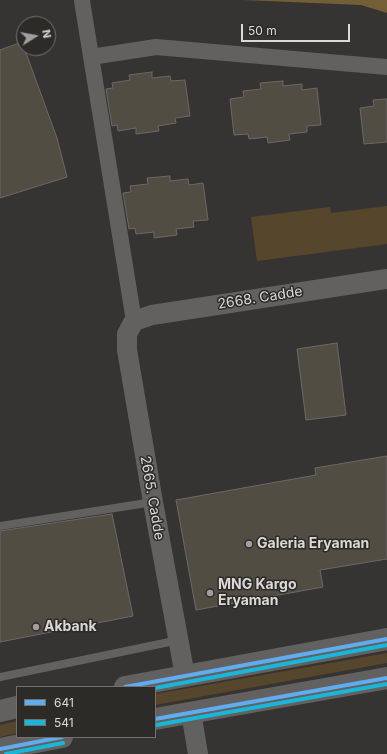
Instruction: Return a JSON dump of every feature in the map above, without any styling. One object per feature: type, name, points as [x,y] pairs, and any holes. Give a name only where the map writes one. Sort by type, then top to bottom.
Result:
[{"type":"main road","points":[[130,686],[387,639]]},
{"type":"main road","points":[[156,719],[387,678]]},
{"type":"main road","points":[[0,711],[16,707]]},
{"type":"main road","points":[[0,749],[57,738]]},
{"type":"street","points":[[82,1],[134,321]]},
{"type":"street","points":[[91,57],[156,47],[387,67]]},
{"type":"street","name":"2668. Cadde","points":[[134,321],[152,315],[387,279]]},
{"type":"street","name":"2665. Cadde","points":[[134,321],[127,334],[127,350],[185,676]]},
{"type":"street","points":[[191,712],[198,754]]},
{"type":"lane","points":[[0,526],[153,502]]},
{"type":"lane","points":[[0,677],[179,640]]},
{"type":"shaded area","points":[[243,0],[387,0],[387,13],[361,5]]},
{"type":"shaded area","points":[[387,206],[387,244],[257,261],[251,217],[330,207],[331,213]]},
{"type":"shaded area","points":[[387,653],[387,663],[156,705],[156,694]]},
{"type":"shaded area","points":[[16,721],[16,733],[0,737],[0,725]]},
{"type":"building","points":[[16,44],[16,56],[27,56],[57,138],[67,177],[0,198],[0,50]]},
{"type":"building","points":[[152,72],[152,78],[170,76],[171,81],[185,80],[190,116],[175,118],[176,123],[158,126],[159,131],[136,134],[136,128],[118,131],[117,125],[112,126],[106,89],[113,88],[112,83],[130,80],[129,75]]},
{"type":"building","points":[[283,81],[283,86],[302,84],[302,90],[317,88],[321,125],[307,126],[307,132],[289,134],[290,140],[268,143],[267,137],[249,139],[248,134],[234,135],[230,99],[244,97],[243,91],[261,89],[260,83]]},
{"type":"building","points":[[387,99],[387,142],[364,144],[360,108],[374,106],[373,100]]},
{"type":"building","points":[[170,176],[170,181],[188,179],[189,185],[203,183],[208,220],[193,221],[194,227],[176,229],[177,235],[154,238],[154,232],[136,234],[135,228],[129,229],[123,193],[131,192],[130,186],[148,184],[147,178]]},
{"type":"building","points":[[337,343],[346,415],[306,420],[297,349]]},
{"type":"building","name":"Galeria Eryaman","points":[[387,456],[387,559],[320,570],[323,587],[196,610],[176,500],[316,475],[315,468]]},
{"type":"building","points":[[112,514],[133,616],[0,642],[0,531]]},
{"type":"transit line","name":"641","points":[[130,686],[387,639]]},
{"type":"transit line","name":"541","points":[[156,688],[387,645]]},
{"type":"transit line","name":"641","points":[[156,719],[387,678]]},
{"type":"transit line","name":"541","points":[[156,725],[387,684]]},
{"type":"transit line","name":"641","points":[[0,749],[57,738]]},
{"type":"transit line","name":"541","points":[[6,754],[63,743]]},
{"type":"place","name":"Galeria Eryaman","points":[[249,544]]},
{"type":"place","name":"MNG Kargo Eryaman","points":[[210,593]]},
{"type":"place","name":"Akbank","points":[[36,627]]}]
